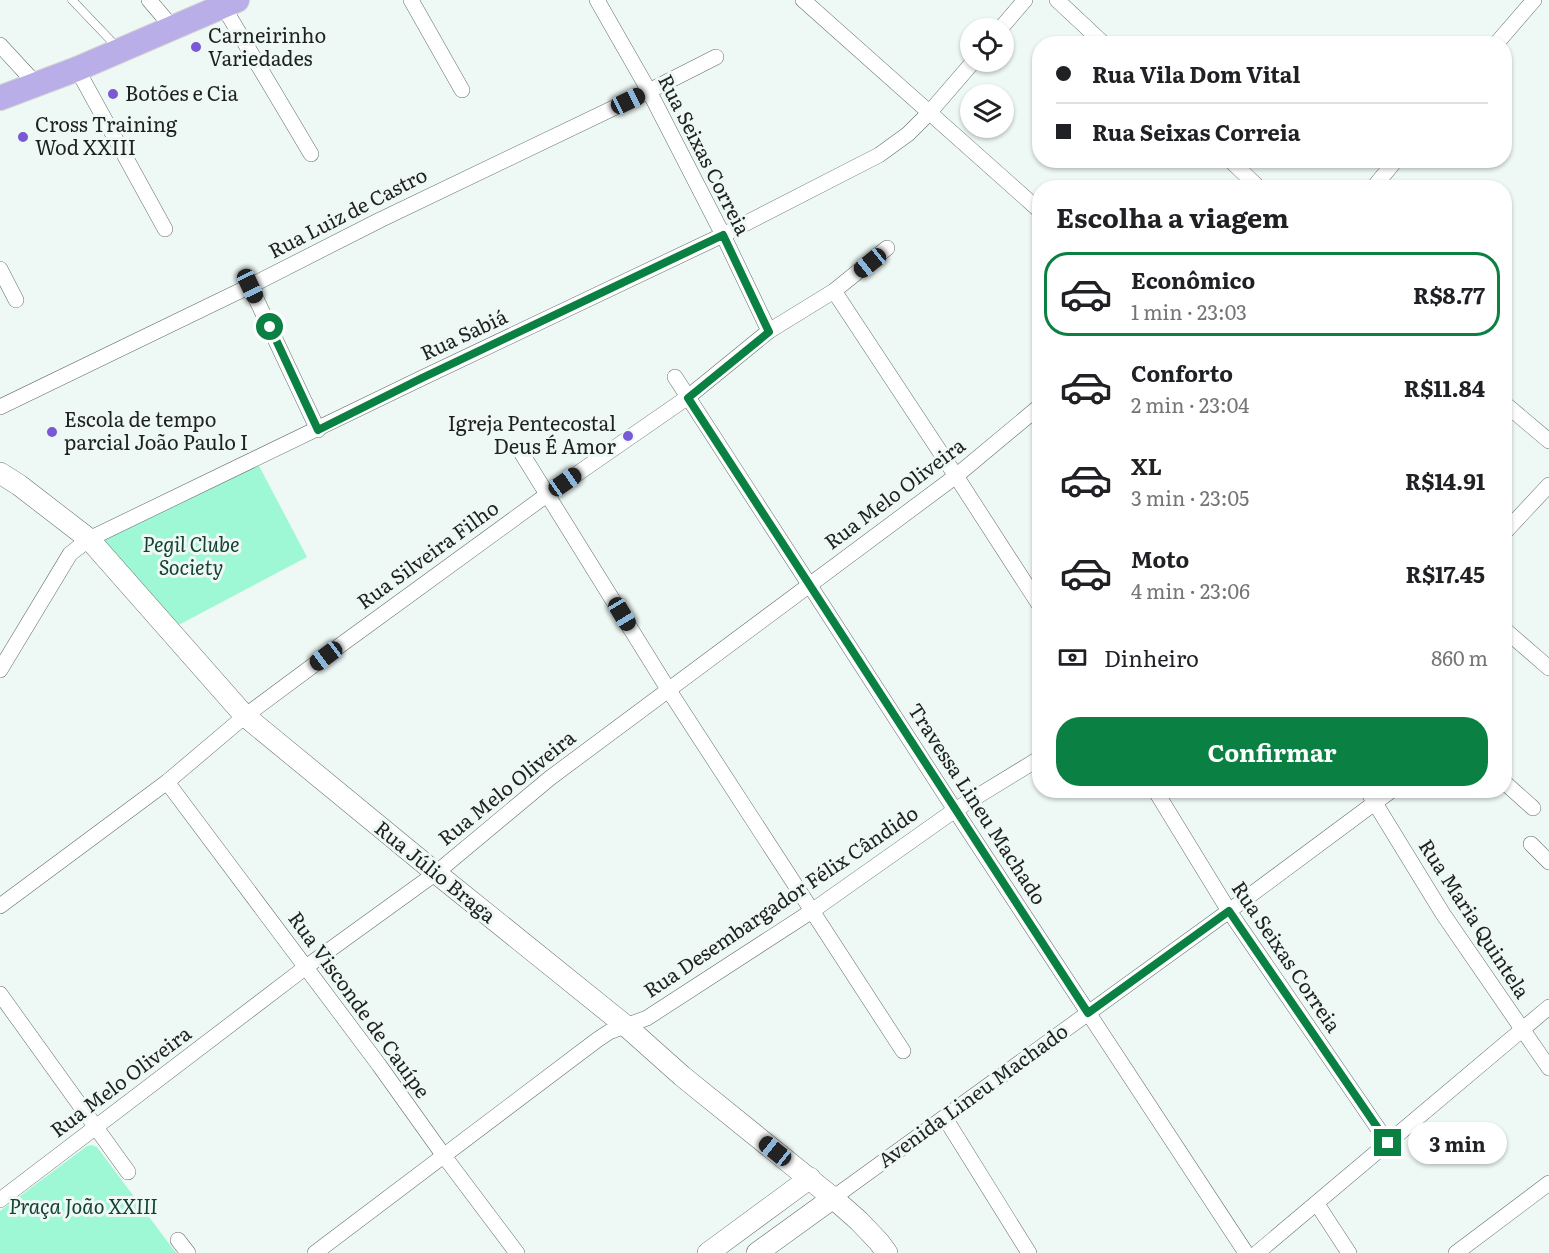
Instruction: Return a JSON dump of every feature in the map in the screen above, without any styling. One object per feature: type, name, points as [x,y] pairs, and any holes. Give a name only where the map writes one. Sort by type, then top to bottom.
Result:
[{"type":"main road","points":[[0,98],[77,69],[230,3]]},
{"type":"street","points":[[149,0],[172,27]]},
{"type":"street","points":[[411,0],[462,90]]},
{"type":"street","name":"Rua Seixas Correia","points":[[597,0],[649,91],[723,235],[769,332]]},
{"type":"street","points":[[803,0],[1032,205]]},
{"type":"street","points":[[1010,18],[1025,0]]},
{"type":"street","points":[[1057,0],[1095,36]]},
{"type":"street","points":[[1503,36],[1534,0]]},
{"type":"street","points":[[230,3],[311,154]]},
{"type":"street","points":[[0,45],[36,84]]},
{"type":"street","name":"Rua Luiz de Castro","points":[[0,407],[716,57]]},
{"type":"street","points":[[77,69],[165,229]]},
{"type":"street","name":"Rua Sabiá","points":[[0,670],[70,554],[89,539],[723,235],[879,155],[908,134],[964,72]]},
{"type":"street","points":[[1238,168],[1251,180]]},
{"type":"street","points":[[1380,180],[1389,168]]},
{"type":"street","name":"Rua Silveira Filho","points":[[0,906],[167,782],[245,716],[548,495],[688,398],[769,332],[834,291],[887,248]]},
{"type":"street","points":[[0,269],[16,300]]},
{"type":"street","points":[[250,286],[318,430]]},
{"type":"street","points":[[834,291],[1032,594]]},
{"type":"street","name":"Travessa Lineu Machado","points":[[675,377],[955,810],[1246,1253]]},
{"type":"street","points":[[1512,409],[1548,438]]},
{"type":"street","name":"Rua Melo Oliveira","points":[[0,1200],[306,967],[436,873],[550,778],[956,476],[1032,413]]},
{"type":"street","points":[[519,449],[668,689],[903,1051]]},
{"type":"street","name":"Rua Júlio Braga","points":[[0,473],[89,539],[245,716],[626,1026],[682,1076],[810,1178],[859,1221],[887,1253]]},
{"type":"street","points":[[1512,524],[1549,485]]},
{"type":"street","points":[[1512,636],[1549,668]]},
{"type":"street","name":"Rua Desembargador Félix Cândido","points":[[315,1253],[597,1040],[609,1032],[646,1018],[812,911],[955,810],[1032,763]]},
{"type":"street","name":"Rua Visconde de Cauípe","points":[[167,782],[517,1253]]},
{"type":"street","points":[[1512,789],[1533,808]]},
{"type":"street","name":"Rua Seixas Correia","points":[[1160,798],[1229,911],[1388,1143]]},
{"type":"street","name":"Avenida Lineu Machado","points":[[757,1253],[1229,911],[1370,798]]},
{"type":"street","name":"Rua Maria Quintela","points":[[1372,798],[1443,914],[1549,1068]]},
{"type":"street","points":[[1531,844],[1549,862]]},
{"type":"street","points":[[0,994],[128,1172]]},
{"type":"street","points":[[1257,1253],[1549,1007]]},
{"type":"street","points":[[945,1118],[1029,1253]]},
{"type":"street","points":[[708,1253],[810,1178]]},
{"type":"street","points":[[1456,1253],[1549,1183]]},
{"type":"street","points":[[1317,1204],[1349,1253]]},
{"type":"street","points":[[178,1240],[188,1253]]},
{"type":"lane","points":[[72,0],[120,50]]},
{"type":"green space","name":"Pegil Clube Society","points":[[258,464],[307,557],[171,629],[95,542]]},
{"type":"green space","name":"Praça João XXIII","points":[[87,1146],[97,1147],[176,1253],[0,1253],[0,1211]]},
{"type":"place","name":"Carneirinho Variedades","points":[[196,47]]},
{"type":"place","name":"Botões e Cia","points":[[113,94]]},
{"type":"place","name":"Cross Training Wod XXIII","points":[[23,137]]},
{"type":"place","name":"Escola de tempo parcial João Paulo I","points":[[52,432]]},
{"type":"place","name":"Igreja Pentecostal Deus É Amor","points":[[628,436]]},
{"type":"route","points":[[270,327],[318,430],[723,235],[769,332],[688,398],[1088,1013],[1229,911],[1388,1143]]}]
